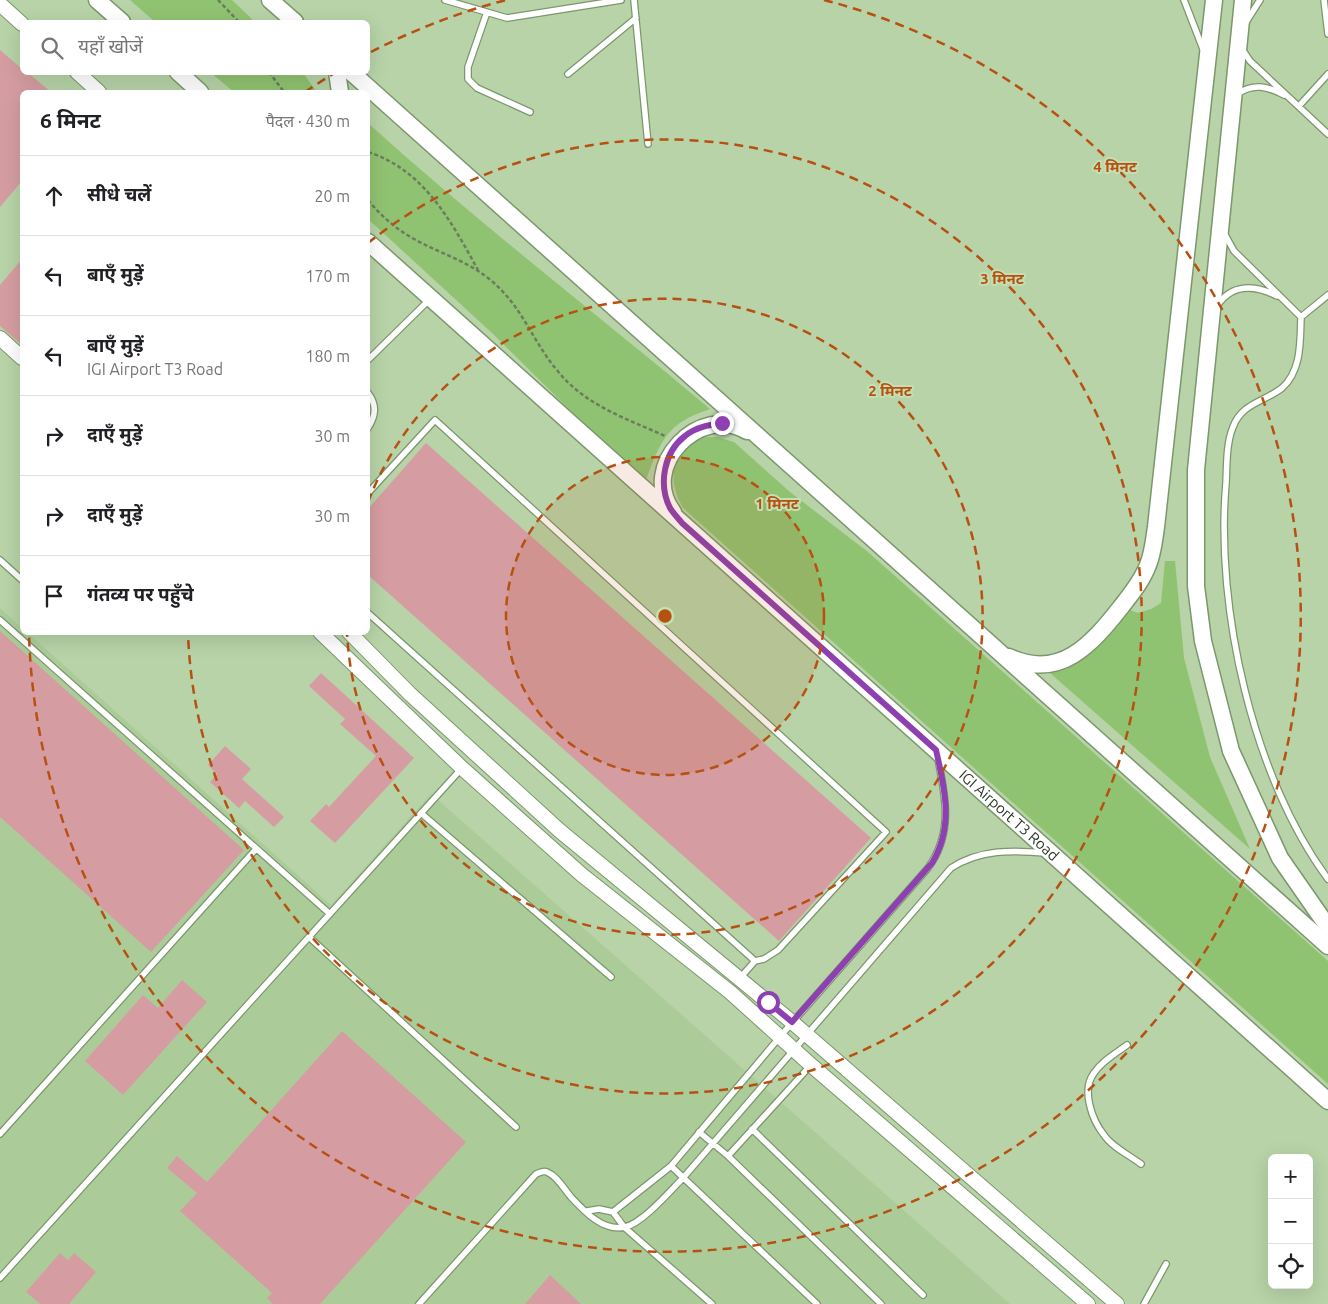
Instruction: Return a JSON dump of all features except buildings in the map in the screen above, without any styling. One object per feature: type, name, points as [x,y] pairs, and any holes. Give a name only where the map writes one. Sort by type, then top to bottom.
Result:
[{"type":"main road","points":[[97,0],[120,20]]},
{"type":"main road","points":[[270,0],[293,20]]},
{"type":"main road","points":[[998,652],[1018,661],[1043,665],[1072,656],[1101,633],[1139,582],[1148,566],[1156,527],[1214,0]]},
{"type":"main road","points":[[1243,0],[1196,470],[1196,586],[1203,641],[1231,751],[1280,858],[1328,927]]},
{"type":"main road","points":[[181,75],[198,90]]},
{"type":"main road","points":[[338,75],[340,90]]},
{"type":"main road","points":[[354,75],[1328,946]]},
{"type":"main road","points":[[370,244],[682,523]]},
{"type":"main road","points":[[682,523],[670,508],[664,489],[664,469],[672,451],[685,436],[702,426],[722,423],[741,427],[758,437]]},
{"type":"main road","name":"IGI Airport T3 Road","points":[[682,523],[1328,1101]]},
{"type":"street","points":[[0,4],[20,22]]},
{"type":"street","points":[[80,75],[97,90]]},
{"type":"street","points":[[0,338],[20,356]]},
{"type":"street","points":[[323,635],[462,768],[582,875],[730,992],[811,1065],[1088,1304]]},
{"type":"street","points":[[352,635],[410,694],[560,831],[792,1022],[1117,1304]]},
{"type":"lane","points":[[445,0],[507,18],[621,0]]},
{"type":"lane","points":[[634,0],[648,144]]},
{"type":"lane","points":[[1184,0],[1208,60]]},
{"type":"lane","points":[[1260,0],[1241,34],[1242,48],[1250,61],[1328,134]]},
{"type":"lane","points":[[1324,0],[1328,34]]},
{"type":"lane","points":[[486,12],[468,67],[468,80],[477,88],[530,112]]},
{"type":"lane","points":[[568,74],[636,18]]},
{"type":"lane","points":[[1299,106],[1328,74]]},
{"type":"lane","points":[[1233,99],[1244,90],[1257,86],[1274,89],[1290,98]]},
{"type":"lane","points":[[1221,223],[1234,251],[1301,317]]},
{"type":"lane","points":[[1210,320],[1221,300],[1229,292],[1239,289],[1257,288],[1281,298]]},
{"type":"lane","points":[[1328,295],[1301,317],[1299,351],[1294,372],[1282,388],[1250,405],[1243,411],[1230,435],[1224,505],[1225,567],[1236,654],[1263,751],[1288,810],[1317,864],[1328,880]]},
{"type":"lane","points":[[370,358],[431,298]]},
{"type":"lane","points":[[370,397],[375,408],[370,422]]},
{"type":"lane","points":[[370,491],[434,420],[886,832],[778,950],[764,959],[755,960],[739,978]]},
{"type":"lane","points":[[0,560],[20,578]]},
{"type":"lane","points":[[370,615],[755,960]]},
{"type":"lane","points":[[0,620],[330,914]]},
{"type":"lane","points":[[613,1212],[670,1166],[792,1022],[928,868],[936,856],[945,831],[947,802],[936,750]]},
{"type":"lane","points":[[0,1278],[462,768]]},
{"type":"lane","points":[[421,814],[610,978]]},
{"type":"lane","points":[[0,1134],[256,849]]},
{"type":"lane","points":[[419,1304],[536,1174],[547,1172],[594,1220],[607,1225],[624,1227],[641,1218],[683,1178],[951,868],[970,858],[1013,850],[1053,854]]},
{"type":"lane","points":[[309,937],[516,1127]]},
{"type":"lane","points":[[1127,1045],[1102,1063],[1092,1074],[1088,1087],[1089,1100],[1093,1115],[1104,1136],[1141,1164]]},
{"type":"lane","points":[[728,1156],[811,1065]]},
{"type":"lane","points":[[752,1129],[924,1295]]},
{"type":"lane","points":[[699,1132],[728,1156],[881,1304]]},
{"type":"lane","points":[[670,1166],[817,1304]]},
{"type":"lane","points":[[587,1211],[599,1209],[613,1212],[624,1227],[712,1304]]},
{"type":"lane","points":[[1144,1304],[1166,1264]]},
{"type":"path","points":[[218,0],[237,20]]},
{"type":"path","points":[[271,75],[282,90]]},
{"type":"path","points":[[370,153],[399,167],[430,194],[446,213],[478,271]]},
{"type":"path","points":[[370,202],[401,231],[416,240],[462,260],[478,271],[509,298],[520,311],[546,356],[579,392],[606,410],[665,436]]},
{"type":"shaded area","points":[[130,0],[232,0],[253,20],[153,20]]},
{"type":"shaded area","points":[[213,75],[304,75],[316,90],[232,90]]},
{"type":"shaded area","points":[[370,125],[494,232],[710,409],[684,420],[675,427],[656,454],[646,480],[591,431],[492,333],[370,221]]},
{"type":"shaded area","points":[[706,437],[717,437],[734,442],[790,492],[868,552],[1328,961],[1328,1084],[683,508],[674,486],[675,466],[685,449],[694,442]]},
{"type":"shaded area","points":[[1165,561],[1175,561],[1184,658],[1210,757],[1250,849],[1050,673],[1077,661],[1096,648],[1130,610],[1138,613],[1151,609],[1161,603]]},
{"type":"shaded area","points":[[0,608],[20,626],[20,635],[30,635],[331,905],[431,794],[1010,1304],[0,1304]]},
{"type":"route","points":[[722,423],[702,426],[685,436],[672,451],[664,469],[664,489],[670,508],[682,523],[936,750],[947,802],[945,831],[932,863],[792,1022],[768,1002]]}]
